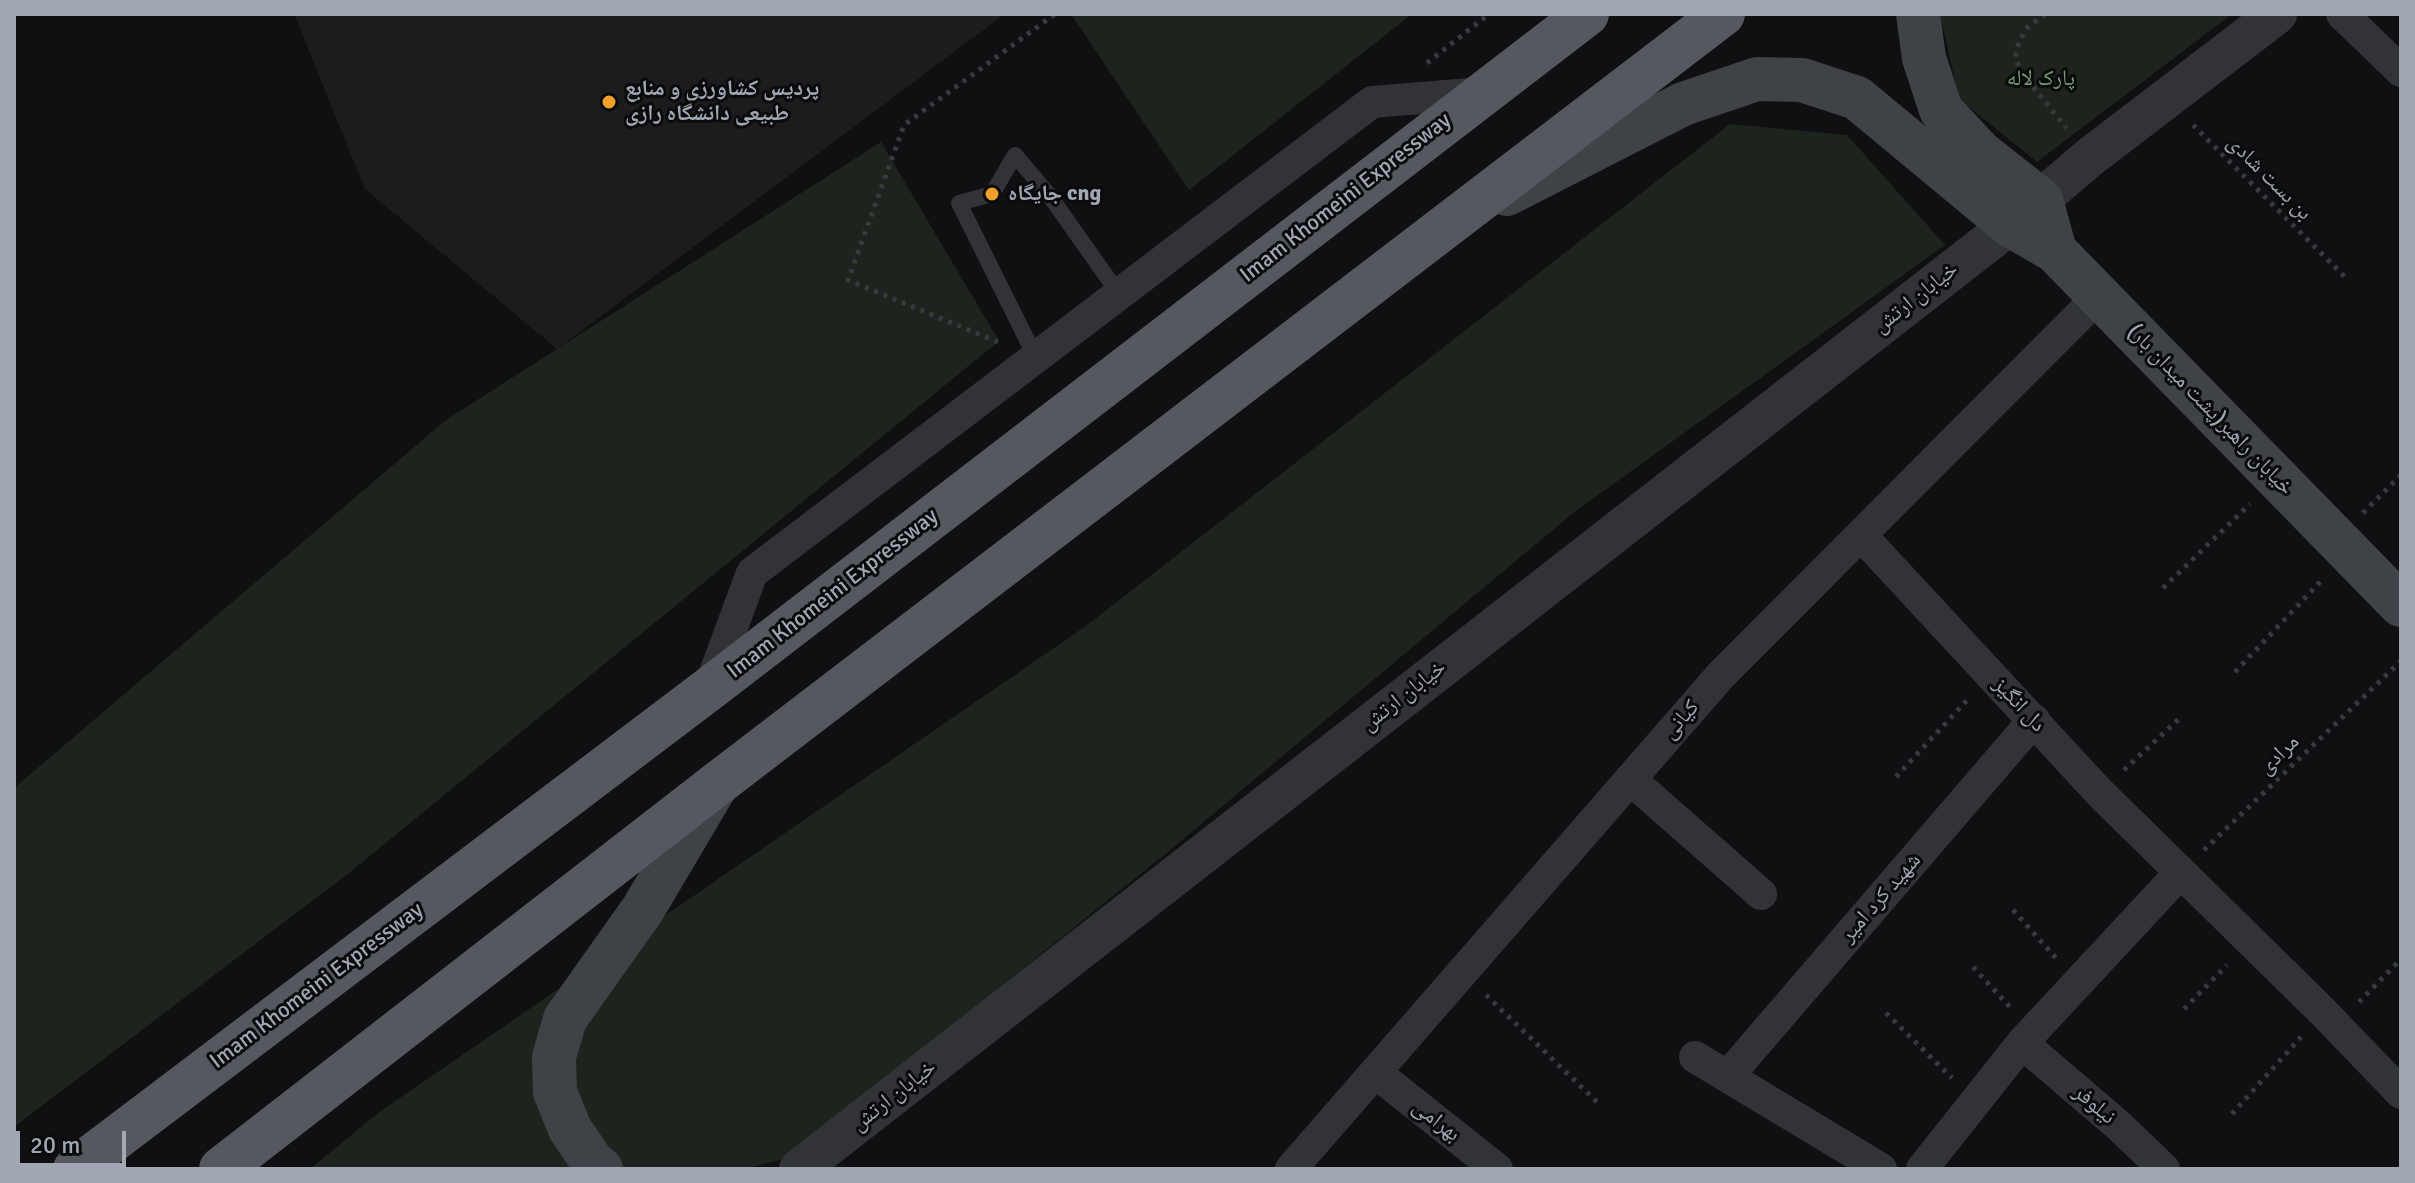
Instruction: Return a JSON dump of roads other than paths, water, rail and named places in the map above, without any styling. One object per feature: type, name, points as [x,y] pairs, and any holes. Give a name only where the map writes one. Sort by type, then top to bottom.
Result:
[{"type":"highway","name":"Imam Khomeini Expressway","points":[[75,1169],[709,689],[1587,14]]},
{"type":"highway","points":[[221,1169],[717,784],[1723,14]]},
{"type":"main road","points":[[1918,14],[1924,58],[1941,110],[1980,152],[2025,212]]},
{"type":"main road","points":[[1455,220],[1683,104],[1757,79],[1802,80],[1857,98],[2025,212]]},
{"type":"main road","name":"خیابان راهبر(پشت میدان بار)","points":[[2025,212],[2055,251],[2401,605]]},
{"type":"main road","points":[[601,1169],[568,1149],[555,1092],[554,1057],[565,1019],[643,909],[717,784]]},
{"type":"street","name":"خیابان ارتش","points":[[799,1169],[2025,212],[2090,157],[2277,14]]},
{"type":"street","points":[[2342,14],[2401,71]]},
{"type":"street","points":[[709,689],[752,573],[1372,102],[1483,93]]},
{"type":"street","name":"کیانی","points":[[1291,1169],[1721,675],[2099,296]]},
{"type":"street","name":"دل انگیز","points":[[1861,535],[2100,793],[2401,1093]]},
{"type":"street","name":"شهید کرد امیر","points":[[1728,1076],[2034,720]]},
{"type":"street","points":[[1630,779],[1761,894]]},
{"type":"street","points":[[1922,1169],[2028,1037],[2180,873]]},
{"type":"street","name":"نیلوفر","points":[[2028,1037],[2164,1169]]},
{"type":"street","points":[[1695,1057],[1881,1169]]},
{"type":"street","name":"بهرامی","points":[[1376,1073],[1497,1169]]},
{"type":"lane","points":[[1036,358],[959,203],[992,194],[1015,155],[1049,195],[1119,294]]},
{"type":"place","name":"پردیس کشاورزی و منابع طبیعی دانشگاه رازی","points":[[609,102]]},
{"type":"place","name":"جایگاه cng","points":[[992,194]]},
{"type":"park label","name":"پارک لاله","points":[[2041,79]]}]
